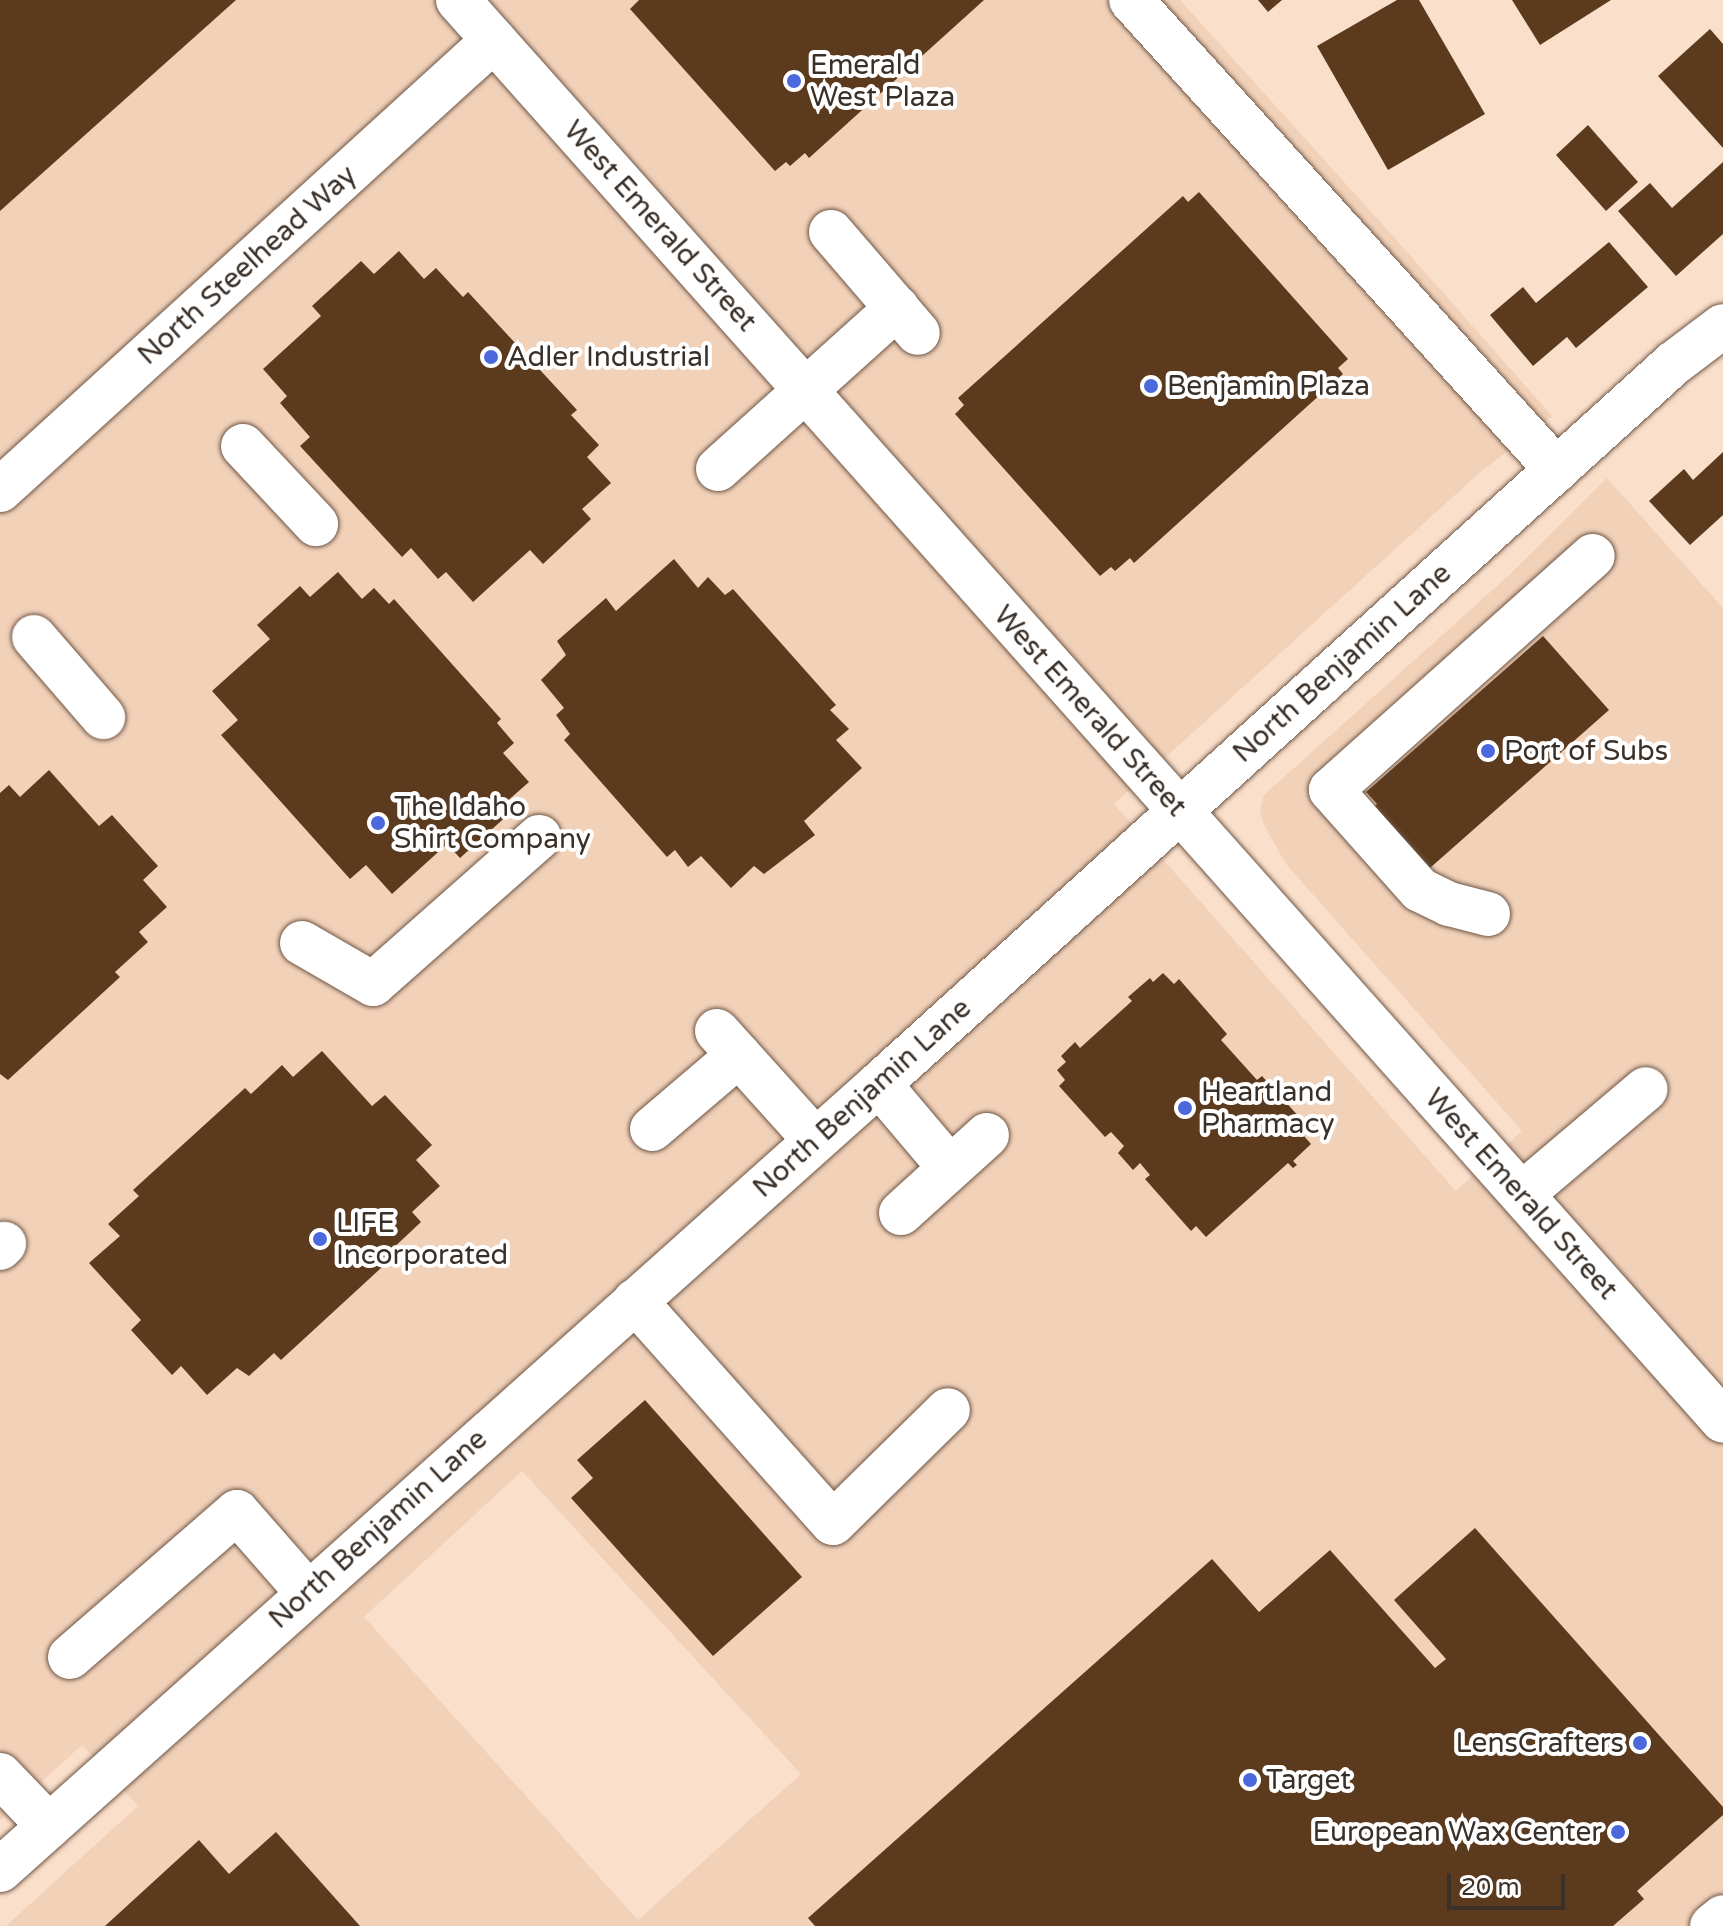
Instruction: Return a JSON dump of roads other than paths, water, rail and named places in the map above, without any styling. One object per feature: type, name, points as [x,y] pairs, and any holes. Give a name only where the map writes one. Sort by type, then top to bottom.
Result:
[{"type":"street","name":"West Emerald Street","points":[[458,0],[1723,1421]]},
{"type":"street","points":[[1131,0],[1557,470]]},
{"type":"street","name":"North Steelhead Way","points":[[0,490],[494,40]]},
{"type":"street","points":[[718,469],[805,390],[908,320],[831,232]]},
{"type":"street","name":"North Benjamin Lane","points":[[0,1870],[879,1084],[1674,363],[1723,326]]},
{"type":"street","points":[[243,446],[316,524]]},
{"type":"street","points":[[1488,914],[1449,904],[1420,890],[1331,790],[1593,556]]},
{"type":"street","points":[[34,637],[103,717]]},
{"type":"street","points":[[302,943],[373,984],[539,837]]},
{"type":"street","points":[[652,1129],[728,1043],[815,1140]]},
{"type":"street","points":[[879,1084],[950,1168]]},
{"type":"street","points":[[1522,1194],[1646,1089]]},
{"type":"street","points":[[901,1213],[987,1135]]},
{"type":"street","points":[[635,1301],[833,1523],[948,1410]]},
{"type":"street","points":[[70,1657],[237,1512],[308,1593]]},
{"type":"street","points":[[0,1775],[49,1826]]},
{"type":"street","points":[[1712,1926],[1723,1917]]},
{"type":"place","name":"Emerald West Plaza","points":[[794,81]]},
{"type":"place","name":"Adler Industrial","points":[[491,357]]},
{"type":"place","name":"Benjamin Plaza","points":[[1151,386]]},
{"type":"place","name":"Port of Subs","points":[[1488,751]]},
{"type":"place","name":"The Idaho Shirt Company","points":[[378,823]]},
{"type":"place","name":"Heartland Pharmacy","points":[[1185,1108]]},
{"type":"place","name":"LIFE Incorporated","points":[[320,1239]]},
{"type":"place","name":"LensCrafters","points":[[1640,1743]]},
{"type":"place","name":"Target","points":[[1250,1780]]},
{"type":"place","name":"European Wax Center","points":[[1618,1832]]}]
